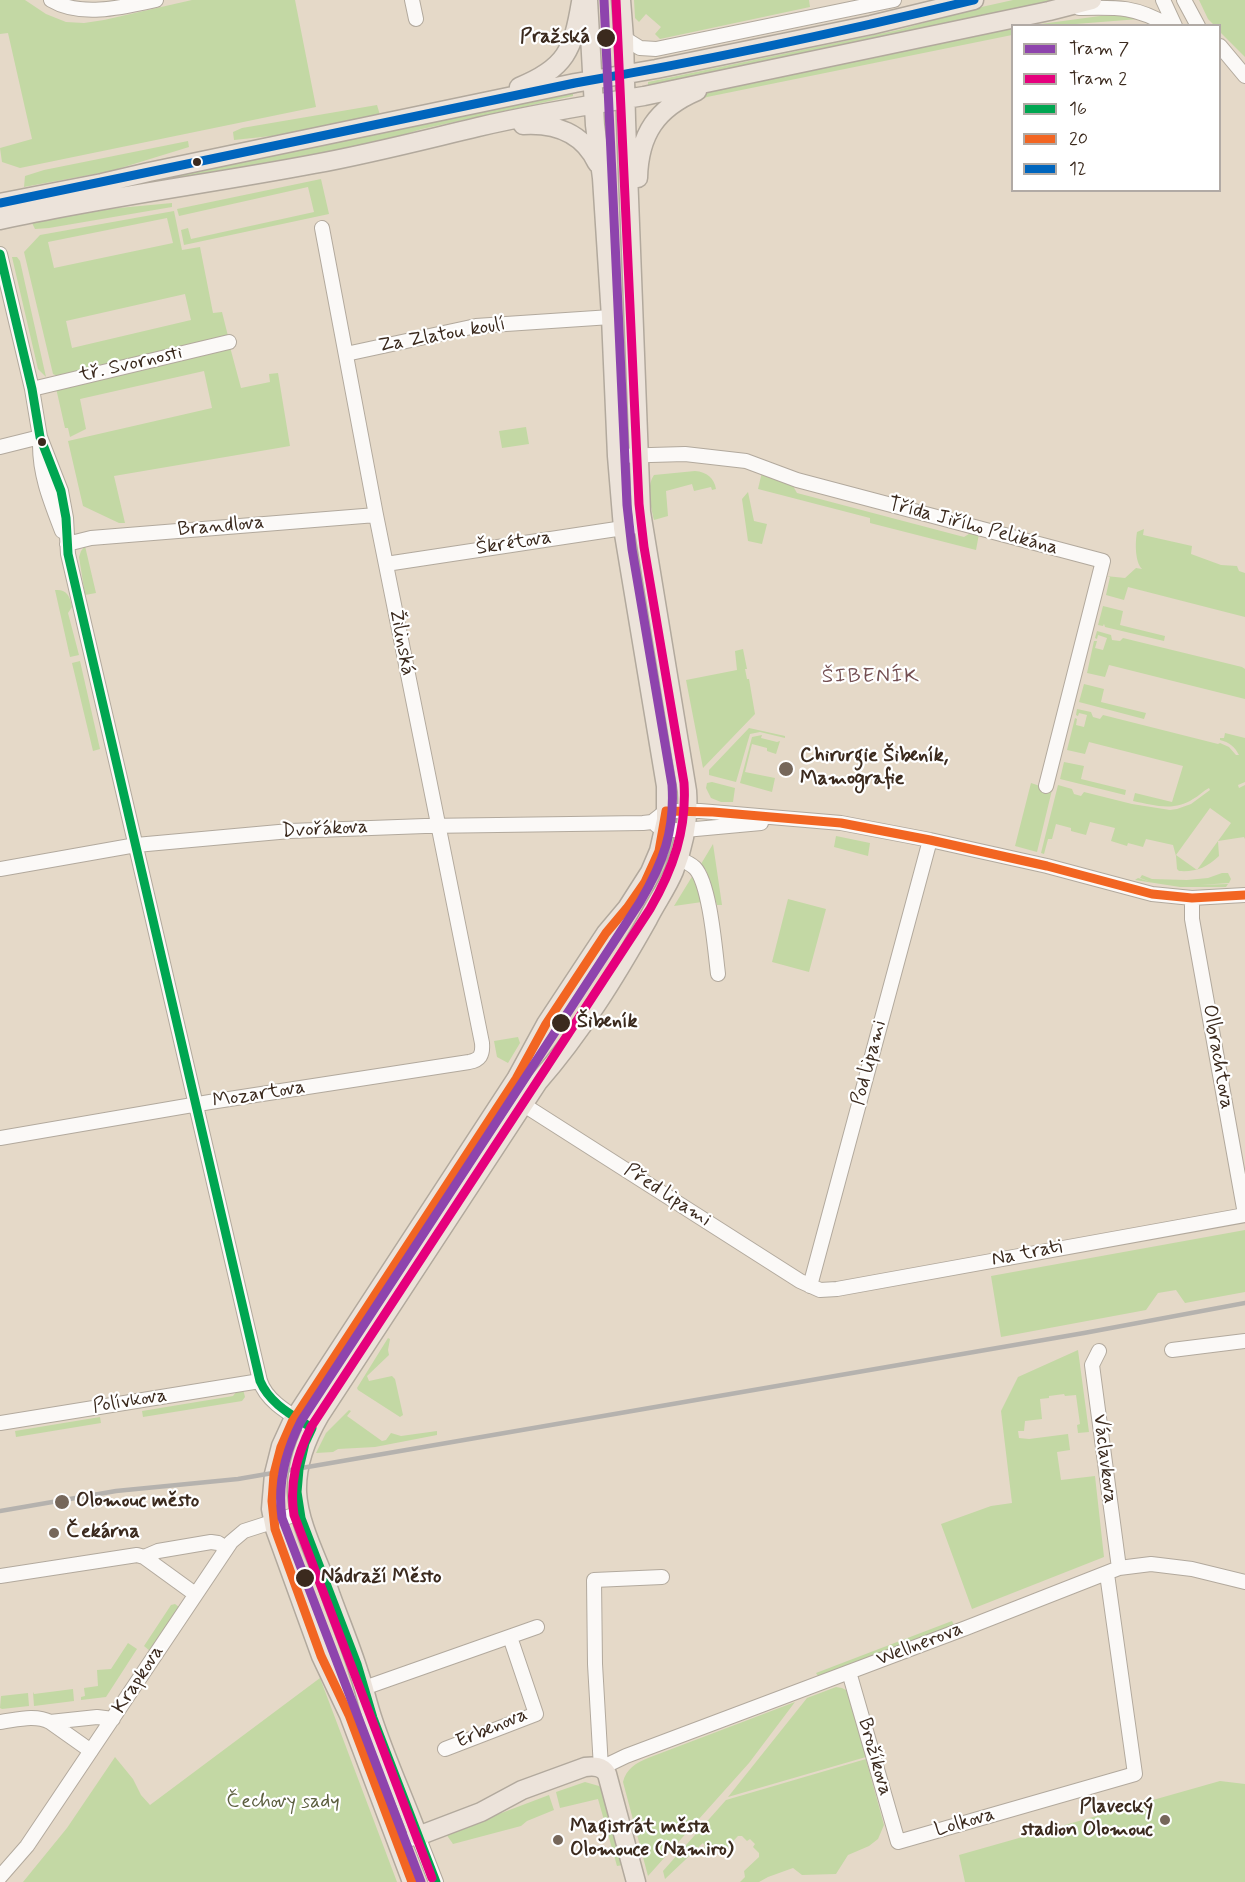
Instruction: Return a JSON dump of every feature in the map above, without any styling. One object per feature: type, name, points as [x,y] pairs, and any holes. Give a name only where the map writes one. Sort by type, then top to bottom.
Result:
[{"type":"main road","points":[[487,101],[535,81],[560,62],[567,53],[575,33],[581,0]]},
{"type":"main road","points":[[412,1882],[349,1715],[328,1676],[292,1579],[273,1521],[272,1495],[276,1459],[295,1417],[519,1074],[546,1024],[606,933],[645,882],[657,856],[665,777],[623,528],[616,456],[611,317],[602,178],[594,104],[584,81],[588,0]]},
{"type":"main road","points":[[418,1836],[373,1718],[326,1581],[304,1530],[297,1492],[299,1469],[305,1443],[312,1428],[346,1372],[538,1082],[572,1040],[619,969],[662,894],[678,859],[685,830],[687,811],[684,772],[643,525],[638,454],[634,305],[620,100],[625,74],[621,0]]},
{"type":"main road","points":[[0,203],[584,81],[860,27],[974,0]]},
{"type":"main road","points":[[0,220],[132,194],[313,164],[480,127],[730,78],[1092,0]]},
{"type":"main road","points":[[634,305],[641,256],[638,166],[643,141],[654,122],[678,100],[730,78]]},
{"type":"main road","points":[[480,127],[535,124],[564,130],[576,136],[589,149],[602,178]]},
{"type":"main road","name":"Wellnerova","points":[[418,1836],[481,1812],[522,1790],[585,1767],[601,1768]]},
{"type":"main road","points":[[601,1768],[607,1774],[636,1882]]},
{"type":"street","points":[[51,0],[67,8],[87,10],[156,0]]},
{"type":"street","points":[[412,0],[416,18]]},
{"type":"street","points":[[624,38],[640,48],[656,49],[825,7],[894,0]]},
{"type":"street","points":[[1163,0],[1174,24]]},
{"type":"street","points":[[1184,0],[1197,24]]},
{"type":"street","points":[[1193,0],[1205,24]]},
{"type":"street","points":[[1062,8],[1123,8],[1143,12],[1165,24]]},
{"type":"street","points":[[1222,53],[1245,76]]},
{"type":"street","name":"Žilinská","points":[[322,228],[376,515],[482,1043],[481,1056]]},
{"type":"street","points":[[0,254],[32,389],[40,437],[61,491],[66,518],[67,544],[260,1381],[266,1392],[295,1417],[312,1428]]},
{"type":"street","name":"Za Zlatou koulí","points":[[346,354],[476,326],[611,317]]},
{"type":"street","name":"tř. Svornosti","points":[[32,389],[229,342]]},
{"type":"street","points":[[0,447],[40,437]]},
{"type":"street","name":"Třída Jiřího Pelikána","points":[[616,456],[685,454],[746,461],[796,480],[1103,561],[1046,786]]},
{"type":"street","name":"Brandlova","points":[[67,544],[91,538],[376,515]]},
{"type":"street","name":"Škrétova","points":[[386,564],[643,525]]},
{"type":"street","points":[[661,821],[687,811],[841,823],[1047,866],[1133,889],[1192,898],[1245,895]]},
{"type":"street","points":[[661,821],[685,830],[786,819]]},
{"type":"street","name":"Dvořákova","points":[[0,869],[136,846],[299,830],[661,821]]},
{"type":"street","name":"Pod lipami","points":[[810,1286],[930,840]]},
{"type":"street","points":[[678,859],[690,864],[700,876],[709,909],[718,974]]},
{"type":"street","name":"Olbrachtova","points":[[1192,898],[1192,919],[1245,1215]]},
{"type":"street","name":"Mozartova","points":[[0,1138],[469,1062],[481,1056]]},
{"type":"street","name":"Před lipami","points":[[524,1105],[810,1286]]},
{"type":"street","name":"Na trati","points":[[810,1286],[825,1290],[837,1289],[1245,1215]]},
{"type":"street","points":[[1172,1350],[1245,1341]]},
{"type":"street","name":"Václavkova","points":[[1099,1351],[1092,1365],[1134,1774]]},
{"type":"street","name":"Polívkova","points":[[0,1424],[260,1381]]},
{"type":"street","name":"Krapkova","points":[[0,1877],[27,1846],[226,1548],[244,1531],[300,1513]]},
{"type":"street","points":[[144,1557],[158,1551],[211,1542],[226,1548]]},
{"type":"street","points":[[0,1576],[129,1555],[144,1557],[195,1594]]},
{"type":"street","name":"Wellnerova","points":[[601,1768],[619,1758],[1113,1571],[1151,1564],[1192,1569],[1245,1582]]},
{"type":"street","points":[[601,1768],[595,1664],[594,1580],[662,1577]]},
{"type":"street","points":[[364,1688],[537,1627]]},
{"type":"street","name":"Erbenova","points":[[445,1749],[536,1714],[510,1637]]},
{"type":"street","name":"Brožíkova","points":[[849,1672],[898,1842]]},
{"type":"street","points":[[50,1722],[97,1717],[113,1719]]},
{"type":"street","points":[[0,1722],[38,1718],[50,1722],[92,1751]]},
{"type":"street","name":"Lolkova","points":[[898,1842],[1134,1774]]},
{"type":"street","points":[[398,1844],[418,1836],[436,1882]]},
{"type":"green space","points":[[0,0],[25,0],[46,14],[66,22],[84,23],[192,0],[295,0],[316,107],[20,168],[2,162],[0,148],[32,139],[8,33],[0,34]]},
{"type":"green space","points":[[634,0],[809,0],[810,7],[660,39],[655,34],[661,27],[646,14],[639,22],[635,18]]},
{"type":"green space","points":[[1013,0],[1062,0],[648,86],[648,82],[898,30]]},
{"type":"green space","points":[[1199,0],[1245,0],[1245,57],[1221,33],[1221,24],[1213,24]]},
{"type":"green space","points":[[1122,15],[1139,19],[1041,24]]},
{"type":"green space","points":[[1011,28],[1011,35],[707,97],[686,106],[664,124],[678,108],[713,90]]},
{"type":"green space","points":[[573,92],[573,96],[422,129],[373,144],[303,158],[148,183],[148,181]]},
{"type":"green space","points":[[377,105],[380,115],[290,134],[234,140],[233,132],[242,128]]},
{"type":"green space","points":[[188,141],[189,147],[111,171],[24,187],[25,176],[44,170]]},
{"type":"green space","points":[[321,179],[329,214],[184,245],[181,230],[188,228],[191,239],[314,212],[308,187],[179,216],[177,209]]},
{"type":"green space","points":[[172,203],[172,207],[49,228],[35,229],[31,221],[87,211]]},
{"type":"green space","points":[[174,211],[182,250],[200,247],[213,313],[222,312],[228,336],[57,376],[53,374],[24,252],[40,235]],"holes":[[[167,218],[173,243],[54,268],[48,242]],[[185,294],[191,320],[72,348],[66,321]]]},
{"type":"green space","points":[[12,257],[17,257],[20,261],[46,377],[38,369]]},
{"type":"green space","points":[[230,347],[241,388],[270,382],[269,374],[278,373],[290,446],[114,476],[125,523],[119,523],[83,506],[68,441],[212,408],[204,371],[80,399],[86,429],[70,437],[68,428],[65,428],[56,388]]},
{"type":"green space","points":[[526,427],[529,444],[502,448],[499,431]]},
{"type":"green space","points":[[695,471],[709,476],[716,489],[712,490],[711,487],[694,491],[692,484],[666,491],[668,516],[654,520],[650,485],[654,475]]},
{"type":"green space","points":[[762,472],[793,486],[797,493],[964,537],[972,532],[979,534],[976,550],[870,523],[870,518],[758,489]]},
{"type":"green space","points":[[748,492],[754,521],[767,524],[762,544],[748,541],[742,499]]},
{"type":"green space","points":[[1144,529],[1143,535],[1192,546],[1191,554],[1221,565],[1237,566],[1239,571],[1245,573],[1245,617],[1128,587],[1124,600],[1106,595],[1110,577],[1106,576],[1125,578],[1136,568],[1142,569],[1137,557],[1136,541],[1137,532]]},
{"type":"green space","points":[[85,546],[96,593],[85,595],[79,557]]},
{"type":"green space","points":[[55,590],[65,592],[70,600],[72,607],[68,613],[79,655],[70,657]]},
{"type":"green space","points":[[1103,606],[1123,611],[1120,625],[1165,636],[1164,641],[1105,627],[1104,624],[1103,626],[1098,625]]},
{"type":"green space","points":[[1097,631],[1111,635],[1112,640],[1120,641],[1123,638],[1242,667],[1245,669],[1245,699],[1109,665],[1105,677],[1087,673],[1094,641],[1097,641],[1095,648],[1103,650],[1107,638],[1098,635],[1097,639],[1095,638]]},
{"type":"green space","points":[[743,649],[755,714],[703,768],[686,680],[737,670],[735,651]]},
{"type":"green space","points":[[80,661],[100,749],[93,751],[72,663]]},
{"type":"green space","points":[[1084,684],[1104,689],[1101,702],[1146,713],[1144,719],[1079,702]]},
{"type":"green space","points":[[1077,709],[1091,712],[1093,717],[1100,719],[1103,715],[1220,743],[1229,747],[1236,755],[1239,755],[1234,747],[1220,738],[1224,738],[1225,733],[1245,738],[1245,782],[1238,785],[1239,788],[1245,785],[1245,839],[1244,837],[1218,841],[1231,823],[1210,808],[1176,855],[1196,870],[1179,871],[1177,869],[1173,845],[1146,839],[1143,847],[1128,843],[1127,846],[1111,841],[1115,828],[1090,822],[1086,835],[1056,824],[1052,839],[1048,839],[1044,854],[1041,853],[1058,785],[1072,789],[1074,794],[1081,796],[1084,792],[1132,804],[1170,810],[1191,804],[1210,790],[1209,788],[1186,803],[1171,806],[1156,806],[1133,801],[1135,793],[1172,802],[1183,766],[1089,742],[1085,754],[1067,750],[1075,718],[1077,719],[1076,725],[1084,727],[1087,715],[1079,713],[1078,716],[1076,715]]},
{"type":"green space","points":[[749,728],[785,736],[785,738],[760,732],[750,734],[736,782],[709,775],[709,770]]},
{"type":"green space","points":[[762,735],[761,738],[780,741],[776,754],[767,751],[767,748],[752,744],[745,772],[775,778],[772,792],[740,783],[752,737]]},
{"type":"green space","points":[[1064,762],[1084,766],[1081,779],[1126,790],[1125,795],[1060,779]]},
{"type":"green space","points":[[712,782],[735,788],[733,802],[721,802],[711,798],[706,788],[707,783]]},
{"type":"green space","points":[[1031,783],[1052,790],[1037,852],[1015,846]]},
{"type":"green space","points":[[836,836],[870,843],[868,856],[834,847]]},
{"type":"green space","points":[[1218,841],[1219,856],[1210,864],[1198,869]]},
{"type":"green space","points":[[713,844],[722,905],[717,905],[706,870],[701,864]]},
{"type":"green space","points":[[1228,873],[1231,879],[1229,883],[1200,885],[1228,884],[1226,887],[1180,887],[1135,880],[1138,878],[1151,882],[1140,878],[1142,875],[1152,879],[1187,880],[1208,878]]},
{"type":"green space","points":[[693,875],[702,902],[674,906]]},
{"type":"green space","points":[[788,899],[826,909],[809,972],[772,962]]},
{"type":"green space","points":[[518,1037],[520,1043],[508,1063],[497,1057],[494,1041]]},
{"type":"green space","points":[[1245,1230],[1245,1292],[1185,1303],[1176,1290],[1158,1293],[1146,1310],[1001,1337],[991,1276]]},
{"type":"green space","points":[[388,1338],[390,1339],[389,1355],[367,1376],[369,1381],[392,1376],[395,1379],[403,1415],[400,1417],[357,1388]]},
{"type":"green space","points":[[1078,1350],[1089,1432],[1078,1433],[1077,1425],[1080,1424],[1076,1395],[1065,1396],[1064,1394],[1040,1399],[1042,1419],[1025,1421],[1024,1431],[1018,1431],[1019,1438],[1029,1439],[1068,1434],[1070,1450],[1057,1452],[1061,1480],[1095,1476],[1104,1557],[972,1609],[941,1524],[991,1506],[1012,1503],[1001,1411],[1018,1377]]},
{"type":"green space","points":[[243,1389],[245,1397],[242,1401],[143,1417],[142,1411],[233,1396],[237,1391]]},
{"type":"green space","points":[[349,1410],[351,1411],[347,1416],[382,1441],[386,1440],[391,1433],[401,1436],[437,1431],[437,1435],[375,1447],[316,1453],[326,1433]]},
{"type":"green space","points":[[100,1417],[101,1423],[16,1437],[15,1431]]},
{"type":"green space","points":[[175,1604],[179,1607],[150,1651],[144,1646],[171,1605]]},
{"type":"green space","points":[[952,1621],[954,1625],[818,1676],[816,1673]]},
{"type":"green space","points":[[128,1643],[137,1649],[106,1697],[81,1700],[81,1697],[85,1696],[84,1688],[98,1686],[97,1670],[111,1669]]},
{"type":"green space","name":"Čechovy sady","points":[[320,1678],[397,1882],[23,1882],[67,1828],[115,1757],[150,1805]]},
{"type":"green space","points":[[836,1687],[848,1691],[866,1757],[728,1797],[807,1698]]},
{"type":"green space","points":[[73,1689],[74,1701],[34,1706],[33,1692],[34,1694]]},
{"type":"green space","points":[[28,1693],[29,1706],[0,1708],[1,1696]]},
{"type":"green space","points":[[795,1702],[749,1763],[648,1876],[623,1782],[629,1770],[648,1758]]},
{"type":"green space","points":[[866,1759],[884,1825],[878,1839],[869,1846],[848,1855],[836,1874],[802,1875],[793,1868],[759,1882],[740,1882],[745,1877],[744,1871],[759,1857],[759,1853],[753,1847],[755,1844],[750,1839],[747,1841],[742,1836],[738,1836],[722,1853],[718,1850],[711,1857],[703,1850],[705,1846],[703,1843],[665,1879],[663,1871],[726,1800]]},
{"type":"green space","name":"Plavecký stadion Olomouc","points":[[1220,1781],[1245,1784],[1245,1882],[965,1882],[959,1855]]},
{"type":"green space","points":[[585,1782],[599,1786],[603,1791],[623,1865],[617,1866],[598,1799],[560,1808],[556,1792]]},
{"type":"green space","points":[[549,1795],[554,1810],[527,1821],[521,1826],[453,1844],[446,1834]]},
{"type":"railway","points":[[0,1511],[116,1491],[238,1479],[1084,1333],[1245,1303]]},
{"type":"tram line","name":"7","points":[[421,1882],[282,1518],[282,1480],[287,1456],[301,1421],[640,902],[655,874],[666,846],[672,817],[672,785],[632,549],[627,505],[604,0]]},
{"type":"tram line","name":"2","points":[[432,1878],[294,1515],[293,1480],[298,1459],[311,1427],[650,909],[672,864],[681,833],[684,783],[644,547],[639,504],[616,0]]},
{"type":"transit line","name":"12","points":[[0,203],[575,83],[775,45],[974,0]]},
{"type":"transit line","name":"16","points":[[0,254],[32,389],[40,437],[61,491],[66,518],[68,554],[260,1381],[276,1403],[312,1428]]},
{"type":"transit line","name":"20","points":[[412,1882],[349,1715],[321,1656],[275,1529],[272,1501],[274,1474],[281,1447],[292,1422],[516,1079],[546,1024],[606,933],[645,882],[659,851],[666,811],[713,812],[841,823],[1047,866],[1152,894],[1192,898],[1245,895]]},
{"type":"transit line","name":"16","points":[[312,1428],[305,1443],[299,1469],[297,1492],[301,1518],[357,1664],[373,1718],[436,1882]]},
{"type":"place","name":"Pražská","points":[[606,38]]},
{"type":"place","name":"Chirurgie Šibeník, Mamografie","points":[[786,769]]},
{"type":"place","name":"Šibeník","points":[[561,1023]]},
{"type":"place","name":"Olomouc město","points":[[62,1502]]},
{"type":"place","name":"Čekárna","points":[[54,1533]]},
{"type":"place","name":"Nádraží Město","points":[[305,1578]]},
{"type":"place","name":"Plavecký stadion Olomouc","points":[[1165,1820]]},
{"type":"place","name":"Magistrát města Olomouce (Namiro)","points":[[558,1840]]},
{"type":"district","name":"ŠIBENÍK","points":[[871,678]]}]
